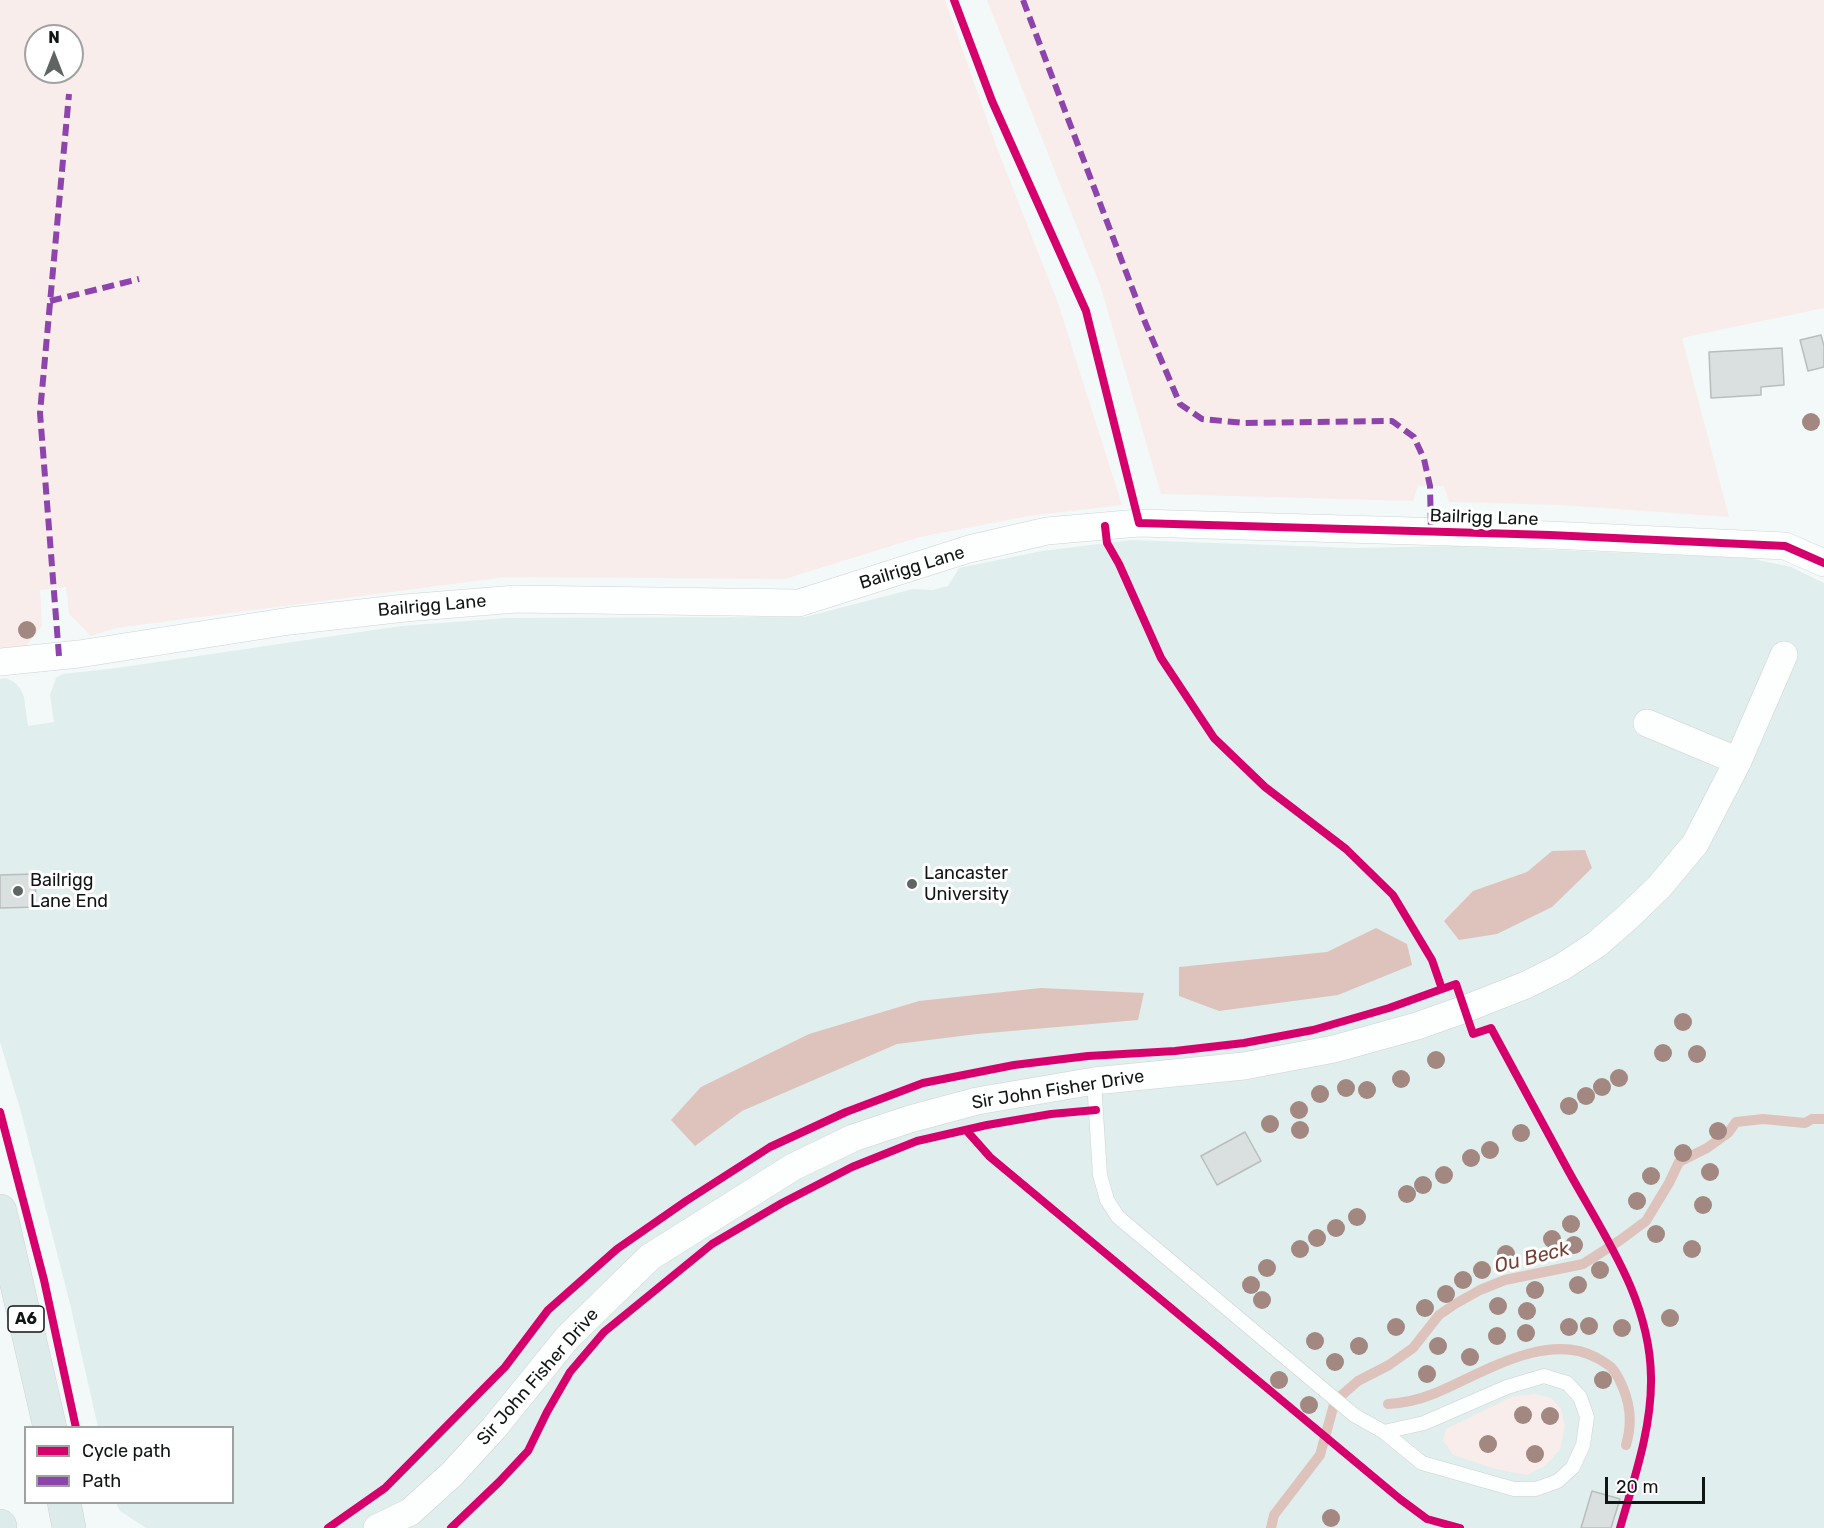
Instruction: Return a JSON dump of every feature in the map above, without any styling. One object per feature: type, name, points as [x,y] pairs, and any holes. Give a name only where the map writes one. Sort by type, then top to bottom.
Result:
[{"type":"main road","name":"A6","points":[[0,1211],[50,1426]]},
{"type":"main road","points":[[64,1504],[69,1528]]},
{"type":"street","name":"Bailrigg Lane","points":[[0,662],[80,654],[290,621],[516,599],[800,603],[969,549],[1047,531],[1139,523],[1538,534],[1785,546],[1824,563]]},
{"type":"street","name":"Sir John Fisher Drive","points":[[377,1528],[408,1520],[487,1436],[567,1338],[650,1257],[793,1167],[853,1138],[910,1119],[977,1101],[1094,1081],[1244,1066],[1334,1049],[1417,1026],[1488,1001],[1562,967],[1597,944],[1659,887],[1695,844],[1738,761],[1785,655]]},
{"type":"street","points":[[1647,723],[1738,761]]},
{"type":"lane","points":[[1094,1081],[1100,1175],[1107,1200],[1118,1217],[1354,1415],[1384,1432],[1422,1463],[1514,1488],[1536,1489],[1558,1481],[1573,1467],[1583,1445],[1587,1417],[1580,1397],[1567,1383],[1544,1376],[1507,1387],[1424,1423],[1384,1432]]},
{"type":"shaded area","points":[[0,0],[945,0],[997,148],[1058,303],[1122,505],[1028,516],[920,537],[785,579],[506,577],[116,628],[91,636],[69,614],[66,587],[40,590],[42,626],[24,649],[0,649]]},
{"type":"shaded area","points":[[987,0],[1824,0],[1824,308],[1682,338],[1729,517],[1560,505],[1449,502],[1444,486],[1418,486],[1413,501],[1161,494],[1100,285]]},
{"type":"shaded area","name":"Lancaster University","points":[[1131,540],[1354,548],[1458,546],[1749,558],[1791,567],[1824,583],[1824,1528],[146,1528],[120,1511],[116,1504],[234,1504],[234,1426],[98,1426],[70,1304],[21,1112],[0,1042],[0,679],[6,678],[20,688],[24,697],[28,726],[54,722],[50,695],[56,678],[63,674],[401,626],[507,618],[805,617],[913,589],[932,590],[948,586],[959,568],[1042,551]]},
{"type":"shaded area","points":[[1585,850],[1592,868],[1552,907],[1497,934],[1459,940],[1444,921],[1473,891],[1527,872],[1552,851]]},
{"type":"shaded area","points":[[1376,928],[1407,944],[1412,965],[1338,995],[1219,1011],[1179,996],[1179,967],[1327,952]]},
{"type":"shaded area","points":[[1041,988],[1144,993],[1138,1020],[977,1034],[897,1044],[742,1111],[695,1146],[671,1120],[701,1087],[809,1034],[919,1001]]},
{"type":"shaded area","points":[[1535,1394],[1551,1398],[1561,1408],[1565,1426],[1560,1450],[1545,1466],[1527,1475],[1496,1469],[1453,1455],[1443,1440],[1446,1429],[1514,1396]]},
{"type":"building","points":[[1821,335],[1824,346],[1824,367],[1808,371],[1800,340]]},
{"type":"building","points":[[1782,348],[1784,385],[1761,387],[1761,395],[1711,398],[1709,352]]},
{"type":"building","name":"Bailrigg Lane End","points":[[35,874],[36,907],[0,908],[0,875]]},
{"type":"building","points":[[1245,1132],[1261,1161],[1217,1185],[1201,1156]]},
{"type":"building","points":[[1592,1491],[1620,1499],[1611,1528],[1581,1528]]},
{"type":"waterway","name":"Ou Beck","points":[[1271,1528],[1274,1515],[1320,1455],[1335,1401],[1358,1381],[1389,1365],[1413,1348],[1439,1315],[1480,1290],[1505,1280],[1583,1264],[1619,1241],[1646,1221],[1679,1162],[1707,1148],[1728,1133],[1736,1122],[1763,1119],[1805,1123],[1812,1119],[1824,1119]]},
{"type":"waterway","points":[[1388,1404],[1427,1396],[1514,1358],[1535,1352],[1556,1349],[1577,1351],[1607,1364],[1619,1379],[1626,1395],[1629,1411],[1626,1445]]},
{"type":"marked path","points":[[1023,0],[1145,322],[1180,404],[1202,419],[1244,423],[1392,421],[1414,437],[1424,459],[1430,486],[1431,531]]},
{"type":"marked path","points":[[59,656],[40,413],[69,94]]},
{"type":"marked path","points":[[50,301],[139,279]]},
{"type":"cycle path","points":[[954,0],[992,101],[1086,311],[1139,523],[1550,535],[1785,546],[1824,563]]},
{"type":"cycle path","points":[[1105,526],[1107,543],[1119,564],[1161,658],[1214,738],[1265,787],[1346,849],[1393,895],[1432,960],[1442,989],[1456,984],[1473,1034],[1491,1028],[1611,1245],[1634,1295],[1643,1322],[1649,1349],[1651,1377],[1649,1415],[1620,1528]]},
{"type":"cycle path","points":[[328,1528],[385,1488],[505,1367],[548,1310],[617,1249],[770,1147],[846,1112],[923,1083],[1014,1065],[1088,1056],[1175,1051],[1244,1043],[1313,1030],[1389,1008],[1442,989]]},
{"type":"cycle path","points":[[451,1528],[528,1451],[570,1372],[604,1332],[712,1244],[782,1203],[852,1167],[917,1141],[987,1125],[1051,1114],[1096,1110]]},
{"type":"cycle path","points":[[0,1112],[44,1280],[76,1426]]},
{"type":"cycle path","points":[[966,1130],[990,1157],[1400,1499],[1427,1519],[1460,1528]]},
{"type":"place","name":"Lancaster University","points":[[912,884]]},
{"type":"place","name":"Bailrigg Lane End","points":[[18,891]]}]
